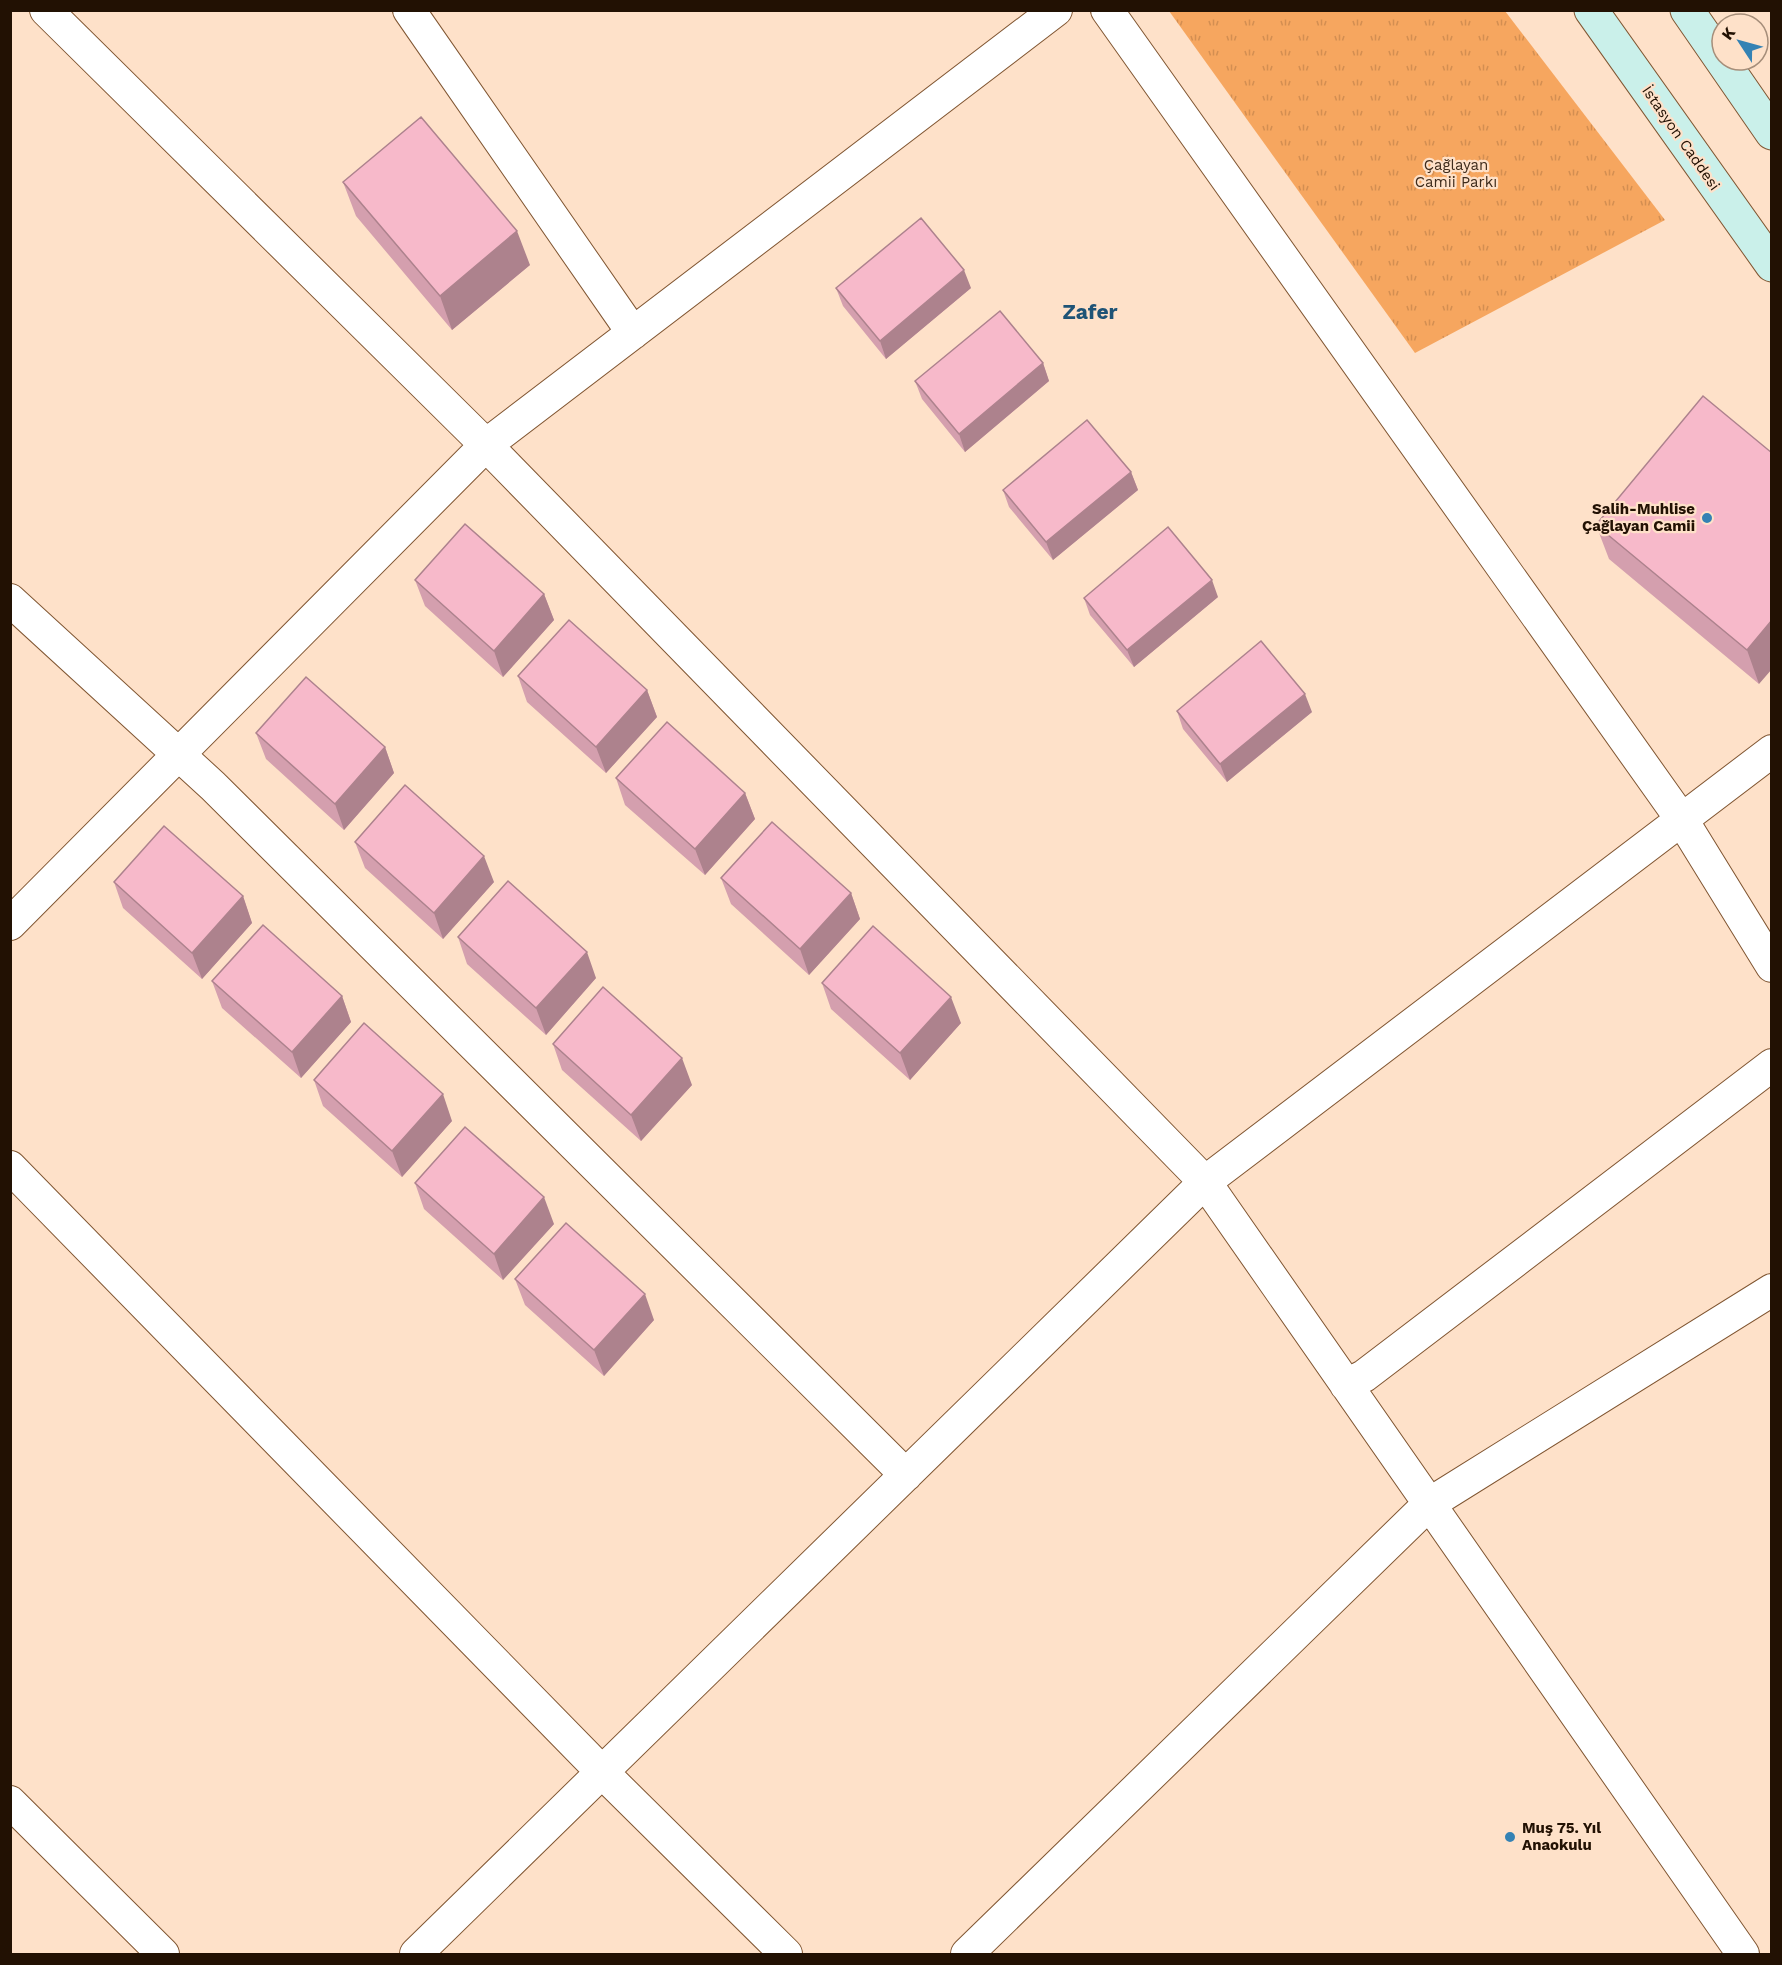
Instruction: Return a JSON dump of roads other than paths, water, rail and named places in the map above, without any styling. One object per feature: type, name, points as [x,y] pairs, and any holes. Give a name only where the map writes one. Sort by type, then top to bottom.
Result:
[{"type":"main road","name":"İstasyon Caddesi","points":[[1591,10],[1772,265]]},
{"type":"main road","points":[[1691,12],[1772,134]]},
{"type":"street","points":[[46,10],[486,445],[1205,1182],[1743,1954]]},
{"type":"street","points":[[409,10],[633,333]]},
{"type":"street","points":[[10,924],[486,445],[1056,10]]},
{"type":"street","points":[[1107,10],[1682,820],[1772,966]]},
{"type":"street","points":[[10,600],[213,786],[906,1475]]},
{"type":"street","points":[[416,1954],[1205,1182],[1772,751]]},
{"type":"street","points":[[1346,1385],[1364,1376],[1772,1065]]},
{"type":"street","points":[[10,1167],[602,1772],[786,1954]]},
{"type":"street","points":[[967,1954],[1429,1504],[1772,1290]]},
{"type":"street","points":[[10,1802],[163,1954]]},
{"type":"place","name":"Salih-Muhlise Çağlayan Camii","points":[[1707,518]]},
{"type":"place","name":"Muş 75. Yıl Anaokulu","points":[[1510,1837]]},
{"type":"district","name":"Zafer","points":[[1090,311]]},
{"type":"park label","name":"Çağlayan Camii Parkı","points":[[1456,174]]}]
